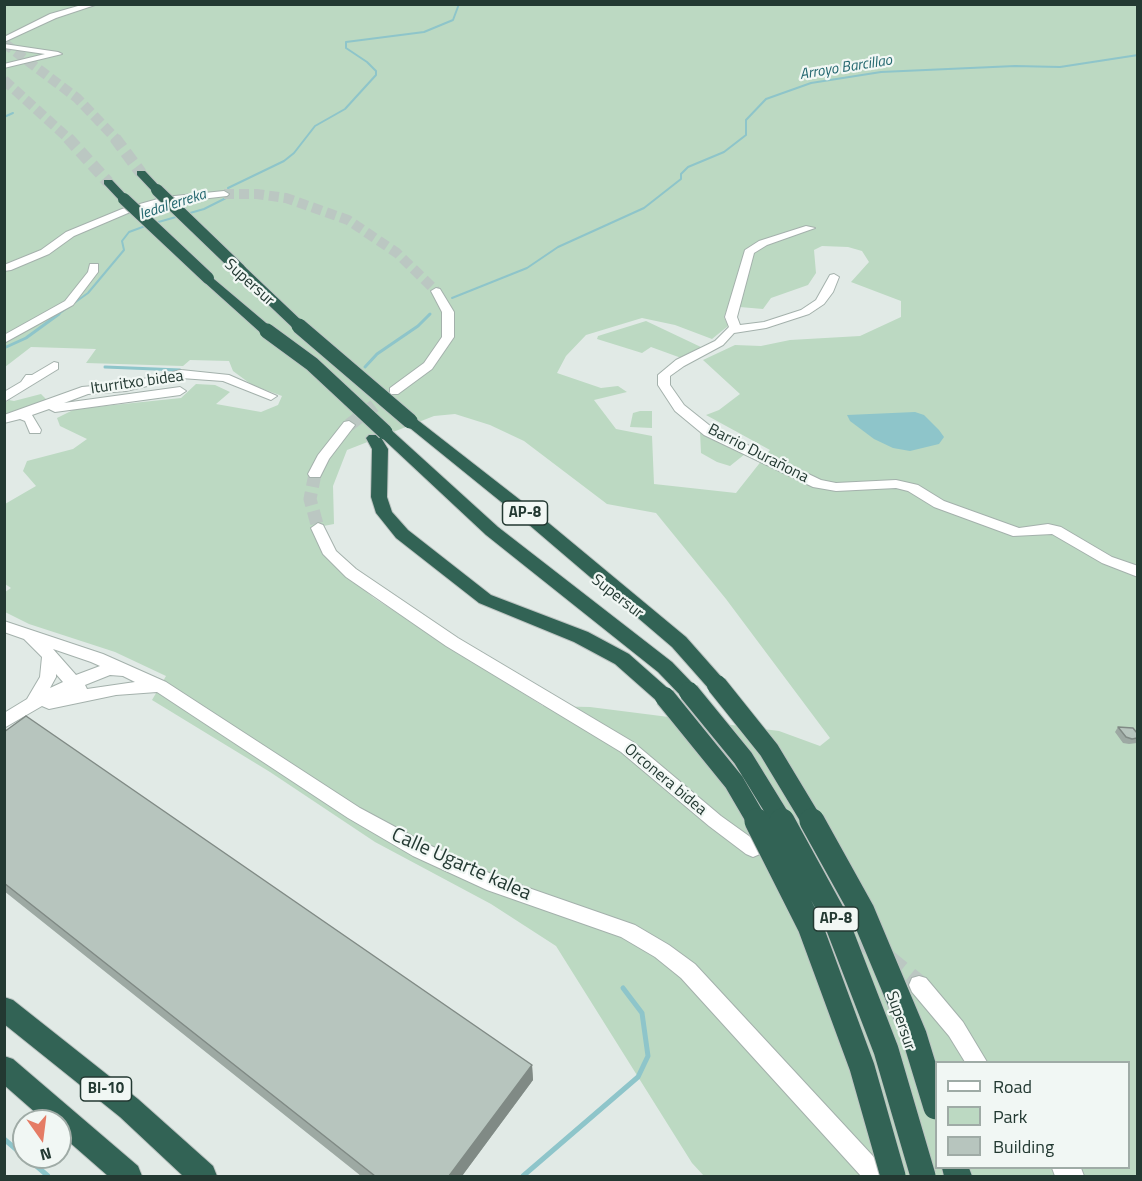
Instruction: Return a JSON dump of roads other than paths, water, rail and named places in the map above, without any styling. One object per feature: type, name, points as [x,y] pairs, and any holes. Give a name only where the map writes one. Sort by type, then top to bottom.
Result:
[{"type":"highway","name":"Supersur","points":[[141,173],[299,326],[410,421],[527,514],[679,642],[717,685],[768,750],[818,831],[862,911],[914,1035],[935,1104]]},
{"type":"highway","name":"Supersur","points":[[108,182],[208,278],[289,349],[301,367],[492,531],[665,667],[689,692],[743,758],[792,837],[835,918],[886,1050],[923,1176]]},
{"type":"highway","name":"AP-8","points":[[380,435],[379,497],[384,513],[402,534],[485,600],[581,638],[622,659],[665,697],[734,782],[769,842],[810,926],[862,1067],[893,1176]]},
{"type":"highway","name":"BI-10","points":[[4,1008],[129,1108],[203,1176]]},
{"type":"highway","name":"BI-10","points":[[4,1068],[128,1176]]},
{"type":"street","points":[[4,40],[53,16],[94,4]]},
{"type":"street","points":[[4,45],[58,54],[4,66]]},
{"type":"street","points":[[7,268],[45,252],[70,234],[125,211],[165,200],[224,194]]},
{"type":"street","points":[[810,228],[763,243],[749,252],[731,317],[735,328],[766,325],[805,312],[820,302],[828,292],[834,277]]},
{"type":"street","points":[[4,340],[69,303],[93,272],[94,266]]},
{"type":"street","points":[[394,391],[428,366],[448,338],[448,312],[436,291]]},
{"type":"street","name":"Barrio Durañona","points":[[735,328],[719,343],[680,363],[664,375],[664,385],[680,408],[709,432],[818,484],[836,487],[896,484],[913,488],[939,504],[1018,533],[1056,530],[1107,560],[1137,572]]},
{"type":"street","points":[[4,398],[54,366]]},
{"type":"street","name":"Iturritxo bidea","points":[[4,419],[86,390],[126,387],[181,374],[225,378],[271,396]]},
{"type":"street","points":[[34,430],[26,413],[180,392]]},
{"type":"street","points":[[315,474],[323,458],[349,425]]},
{"type":"street","name":"Orconera bidea","points":[[318,528],[330,554],[351,573],[452,642],[627,747],[715,821],[753,849]]},
{"type":"street","name":"Calle Ugarte kalea","points":[[4,626],[78,651],[153,682],[354,813],[420,850],[494,884],[628,931],[662,951],[688,971],[876,1176]]},
{"type":"street","points":[[26,633],[85,691]]},
{"type":"street","points":[[78,651],[104,663],[110,669],[153,682]]},
{"type":"street","points":[[7,720],[31,704],[39,695],[48,677],[50,655]]},
{"type":"street","points":[[7,720],[85,691],[110,675],[110,669]]},
{"type":"street","points":[[85,691],[110,669]]},
{"type":"street","points":[[31,704],[85,691],[153,682]]},
{"type":"street","points":[[919,986],[956,1029],[976,1061]]},
{"type":"water","points":[[915,412],[924,415],[939,430],[944,437],[939,444],[910,451],[893,448],[874,439],[850,421],[847,415]]},
{"type":"waterway","name":"Iedal erreka","points":[[155,223],[204,209],[230,196],[228,188],[284,161],[294,153],[315,126],[345,109],[376,75],[376,71],[367,62],[346,48],[346,42],[424,32],[453,20],[459,4]]},
{"type":"waterway","name":"Arroyo Barcillao","points":[[452,298],[527,268],[558,247],[644,208],[681,179],[681,174],[688,167],[724,152],[746,135],[746,120],[766,99],[811,83],[881,72],[1015,66],[1060,67],[1138,55]]},
{"type":"waterway","points":[[4,117],[13,113]]},
{"type":"waterway","name":"Iedal erreka","points":[[56,316],[88,293],[124,250],[122,241],[129,232],[148,225]]},
{"type":"waterway","points":[[4,348],[26,338],[59,314]]},
{"type":"waterway","name":"Arroyo Barcillao","points":[[365,367],[377,354],[418,326],[430,314]]},
{"type":"waterway","name":"Arroyo Barcillao","points":[[105,367],[180,370]]},
{"type":"waterway","points":[[523,1176],[638,1077],[648,1056],[642,1013],[623,988]]},
{"type":"waterway","points":[[4,1139],[12,1146]]},
{"type":"waterway","points":[[40,1169],[48,1176]]},
{"type":"tunnel","points":[[4,43],[77,98],[117,140]]},
{"type":"tunnel","points":[[4,80],[69,139]]},
{"type":"tunnel","points":[[115,138],[141,173]]},
{"type":"tunnel","points":[[69,139],[108,182]]},
{"type":"tunnel","points":[[224,194],[257,194],[286,198],[348,220],[397,253],[436,291]]},
{"type":"tunnel","points":[[349,425],[394,391]]},
{"type":"tunnel","points":[[315,474],[310,499],[318,528]]},
{"type":"tunnel","points":[[839,920],[919,985]]}]
